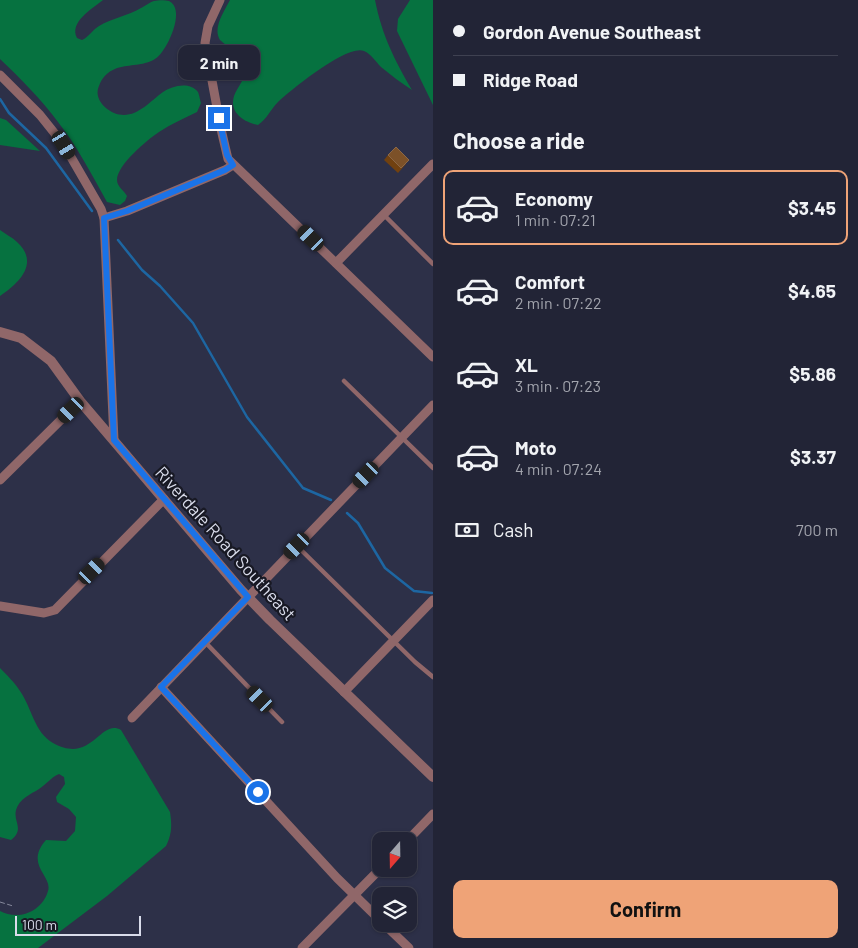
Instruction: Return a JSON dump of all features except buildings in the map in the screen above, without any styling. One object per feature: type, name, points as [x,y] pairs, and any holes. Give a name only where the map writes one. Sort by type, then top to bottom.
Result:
[{"type":"street","points":[[220,0],[208,26],[205,43],[220,129],[228,159],[433,357]]},
{"type":"street","points":[[0,75],[40,115],[64,145],[101,209],[104,218],[114,440]]},
{"type":"street","points":[[104,218],[127,211],[233,165]]},
{"type":"street","points":[[336,263],[432,166]]},
{"type":"street","name":"Riverdale Road Southeast","points":[[0,332],[21,338],[51,361],[80,401],[248,597],[433,777]]},
{"type":"street","points":[[0,480],[80,401]]},
{"type":"street","points":[[132,718],[433,405]]},
{"type":"street","points":[[0,606],[44,613],[55,610],[164,498]]},
{"type":"street","points":[[344,692],[433,600]]},
{"type":"street","points":[[161,687],[355,896],[372,912]]},
{"type":"street","points":[[416,832],[433,814]]},
{"type":"street","points":[[302,948],[372,878]]},
{"type":"street","points":[[393,932],[409,948]]},
{"type":"lane","points":[[383,214],[433,264]]},
{"type":"lane","points":[[344,381],[433,468]]},
{"type":"lane","points":[[297,546],[433,677]]},
{"type":"lane","points":[[205,642],[282,722]]},
{"type":"path","points":[[0,902],[13,906]]},
{"type":"green space","points":[[0,0],[103,0],[79,21],[75,32],[77,38],[82,40],[104,23],[136,11],[152,2],[159,0],[169,1],[174,5],[176,18],[172,34],[162,52],[155,59],[147,63],[112,70],[105,76],[99,86],[100,102],[114,113],[128,115],[140,110],[163,92],[176,86],[185,86],[198,92],[201,103],[197,112],[159,132],[127,160],[118,174],[117,180],[118,185],[127,196],[120,205],[107,202],[65,131],[38,97],[0,59]]},
{"type":"green space","points":[[230,0],[375,0],[389,46],[412,90],[381,67],[367,52],[356,51],[345,54],[306,79],[278,102],[258,125],[248,122],[236,112],[233,102],[245,73],[244,62],[240,56],[220,40],[217,30],[220,19]]},
{"type":"green space","points":[[410,0],[433,0],[433,105],[397,31],[398,19]]},
{"type":"green space","points":[[0,118],[6,120],[40,151],[0,145]]},
{"type":"green space","points":[[0,230],[15,240],[24,250],[27,257],[27,265],[20,279],[0,296]]},
{"type":"green space","points":[[0,668],[20,691],[37,726],[53,743],[66,748],[77,749],[107,730],[114,728],[121,730],[170,812],[171,817],[170,833],[166,846],[107,896],[38,948],[0,948],[0,911],[7,914],[22,915],[35,909],[45,898],[48,886],[38,863],[40,849],[46,840],[66,841],[75,831],[76,817],[69,809],[57,802],[56,797],[65,784],[64,777],[59,774],[20,803],[15,814],[18,829],[15,836],[11,840],[0,837]]},
{"type":"waterway","points":[[0,99],[9,113],[46,148],[92,211]]},
{"type":"waterway","points":[[118,240],[142,270],[160,286],[193,323],[247,417],[303,488],[331,500]]},
{"type":"waterway","points":[[347,513],[358,523],[385,568],[414,591],[432,593]]},
{"type":"route","points":[[219,118],[228,159],[233,165],[127,211],[104,218],[114,440],[248,597],[161,687],[258,792]]}]
